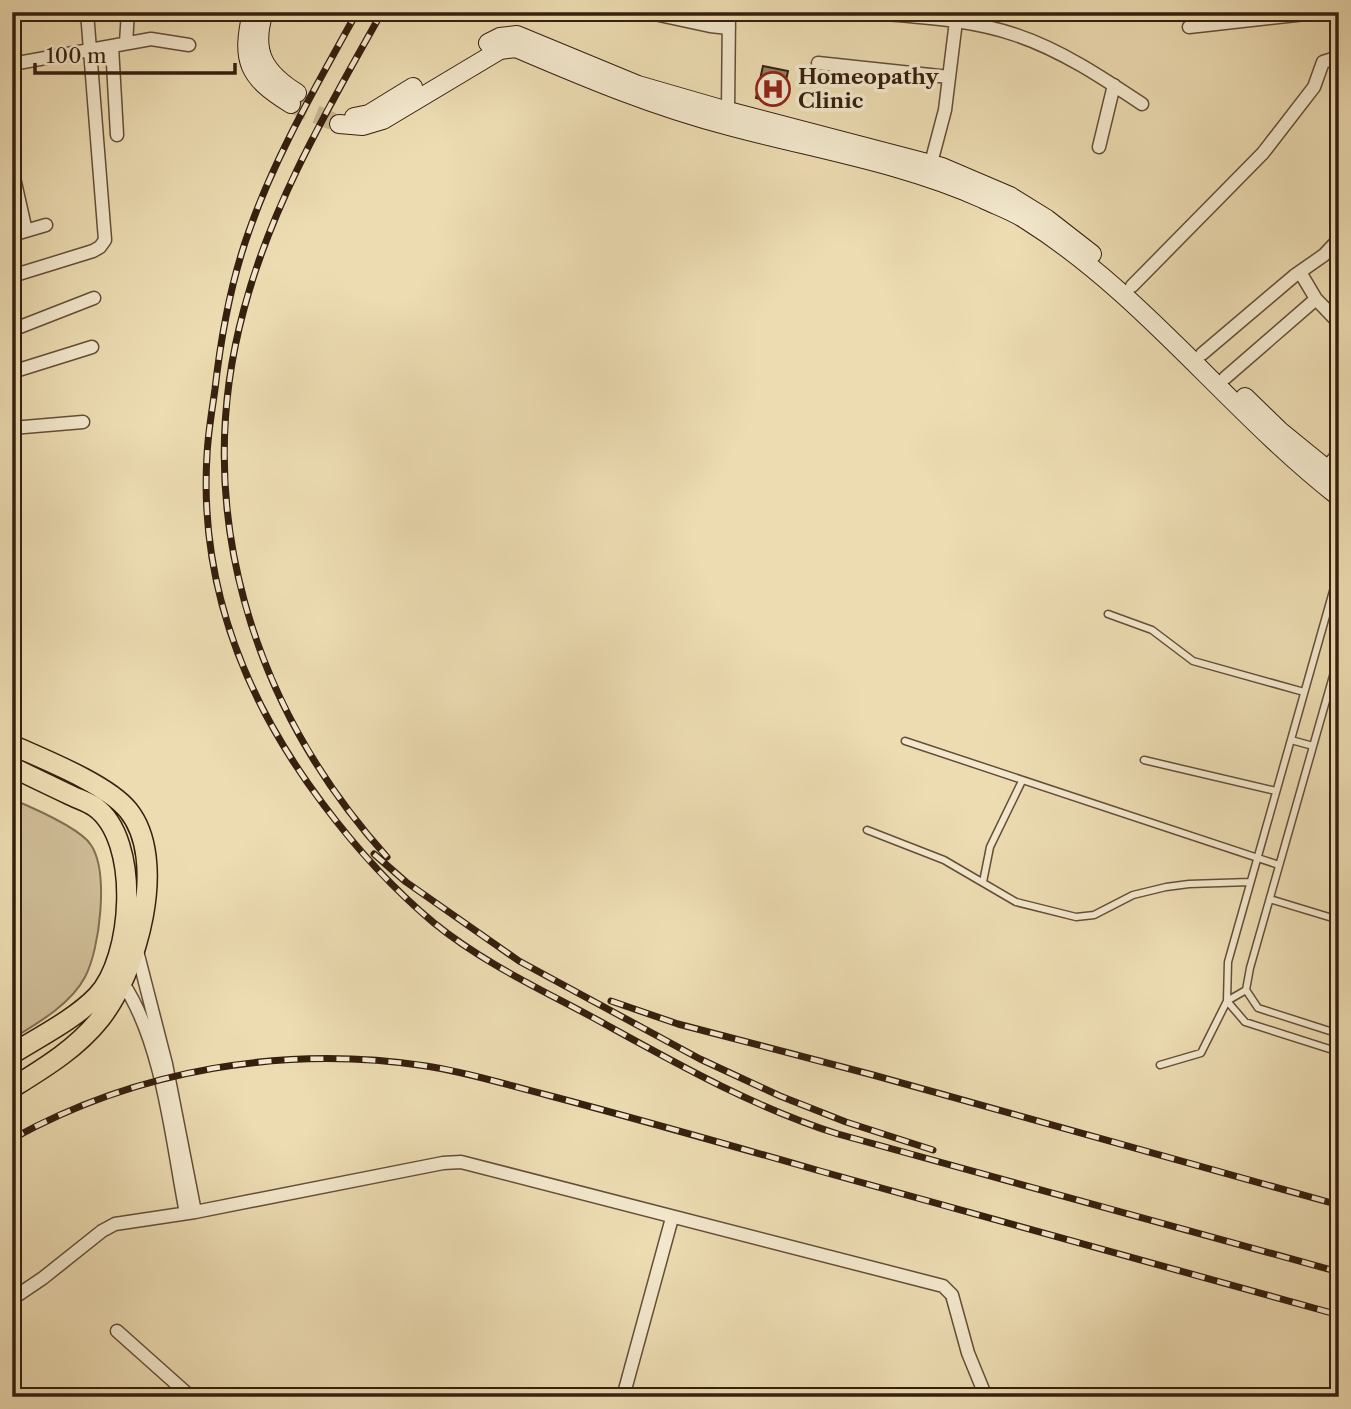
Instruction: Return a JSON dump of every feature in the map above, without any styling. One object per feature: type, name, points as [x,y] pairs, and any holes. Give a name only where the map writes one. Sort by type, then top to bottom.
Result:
[{"type":"main road","points":[[252,12],[246,41],[249,61],[262,84],[294,98],[272,75],[260,51],[260,26],[264,12]]},
{"type":"main road","points":[[1332,474],[1280,431],[1132,286],[1047,219],[1010,196],[931,163],[638,85],[517,35],[492,41],[369,114],[342,120],[363,126],[383,120],[499,50],[516,48],[620,92],[726,126],[898,169],[959,189],[1026,220],[1109,281],[1163,330],[1263,432],[1339,496]]},
{"type":"main road","points":[[12,745],[96,786],[118,800],[136,822],[141,834],[148,883],[147,901],[136,947],[122,982],[104,1013],[60,1058],[12,1088]]},
{"type":"main road","points":[[12,767],[95,807],[108,821],[125,863],[126,914],[120,949],[111,976],[98,995],[86,1006],[12,1054]]},
{"type":"street","points":[[12,276],[93,251],[105,240],[87,12]]},
{"type":"street","points":[[126,43],[128,12]]},
{"type":"street","points":[[728,111],[729,12]]},
{"type":"street","points":[[863,12],[927,15],[1018,35],[1066,58],[1142,104]]},
{"type":"street","points":[[1189,27],[1324,12]]},
{"type":"street","points":[[659,15],[729,28]]},
{"type":"street","points":[[931,163],[945,110],[956,21]]},
{"type":"street","points":[[12,64],[151,39],[189,45]]},
{"type":"street","points":[[112,46],[117,135]]},
{"type":"street","points":[[1132,286],[1257,160],[1314,87],[1323,62],[1339,57]]},
{"type":"street","points":[[818,62],[949,77]]},
{"type":"street","points":[[1099,147],[1114,85]]},
{"type":"street","points":[[12,169],[26,231]]},
{"type":"street","points":[[12,235],[46,225]]},
{"type":"street","points":[[1202,354],[1331,249],[1339,239]]},
{"type":"street","points":[[1300,272],[1316,299],[1339,323]]},
{"type":"street","points":[[12,330],[94,298]]},
{"type":"street","points":[[1225,378],[1316,299]]},
{"type":"street","points":[[12,372],[92,347]]},
{"type":"street","points":[[12,428],[83,422]]},
{"type":"street","points":[[1332,474],[1339,453]]},
{"type":"street","points":[[123,929],[136,947],[166,1064],[190,1213]]},
{"type":"street","points":[[122,982],[138,1008],[155,1058],[190,1213]]},
{"type":"street","points":[[12,1299],[108,1227],[452,1162],[470,1164],[943,1286],[952,1295],[968,1353],[986,1397]]},
{"type":"street","points":[[623,1397],[672,1218]]},
{"type":"street","points":[[117,1331],[191,1397]]},
{"type":"lane","points":[[1160,1065],[1201,1053],[1227,1001],[1228,962],[1339,570]]},
{"type":"lane","points":[[1108,614],[1152,630],[1193,662],[1304,692]]},
{"type":"lane","points":[[1339,655],[1250,968],[1247,990],[1258,1008],[1339,1034]]},
{"type":"lane","points":[[1291,740],[1313,746]]},
{"type":"lane","points":[[905,741],[1257,860],[1279,865]]},
{"type":"lane","points":[[1144,760],[1276,791]]},
{"type":"lane","points":[[983,882],[990,847],[1022,781]]},
{"type":"lane","points":[[867,830],[944,860],[1016,902],[1076,916],[1086,917],[1133,895],[1166,887],[1250,883]]},
{"type":"lane","points":[[1270,899],[1339,920]]},
{"type":"lane","points":[[1227,1001],[1247,990]]},
{"type":"lane","points":[[1227,1001],[1245,1023],[1339,1052]]},
{"type":"shaded area","points":[[12,799],[55,819],[86,839],[97,857],[101,891],[95,948],[79,987],[63,1004],[12,1039]]},
{"type":"building","points":[[763,66],[788,71],[781,104],[756,98]]},
{"type":"tunnel","points":[[291,104],[339,124]]},
{"type":"railway","points":[[357,12],[285,147],[249,231],[237,269],[224,329],[207,455],[211,550],[220,596],[233,640],[271,725],[323,804],[375,867],[452,937],[531,985],[743,1097],[838,1134],[1339,1272]]},
{"type":"railway","points":[[382,12],[304,156],[286,193],[256,270],[244,309],[229,383],[224,457],[230,530],[244,601],[268,669],[300,736],[340,798],[387,857]]},
{"type":"railway","points":[[374,854],[406,882],[519,961],[700,1059],[780,1096],[846,1122],[933,1150]]},
{"type":"railway","points":[[611,1001],[678,1024],[873,1075],[1339,1205]]},
{"type":"railway","points":[[12,1139],[60,1115],[110,1095],[213,1068],[266,1061],[320,1059],[373,1060],[426,1066],[472,1075],[615,1113],[1339,1315]]},
{"type":"place","name":"Homeopathy Clinic","points":[[773,89]]}]
